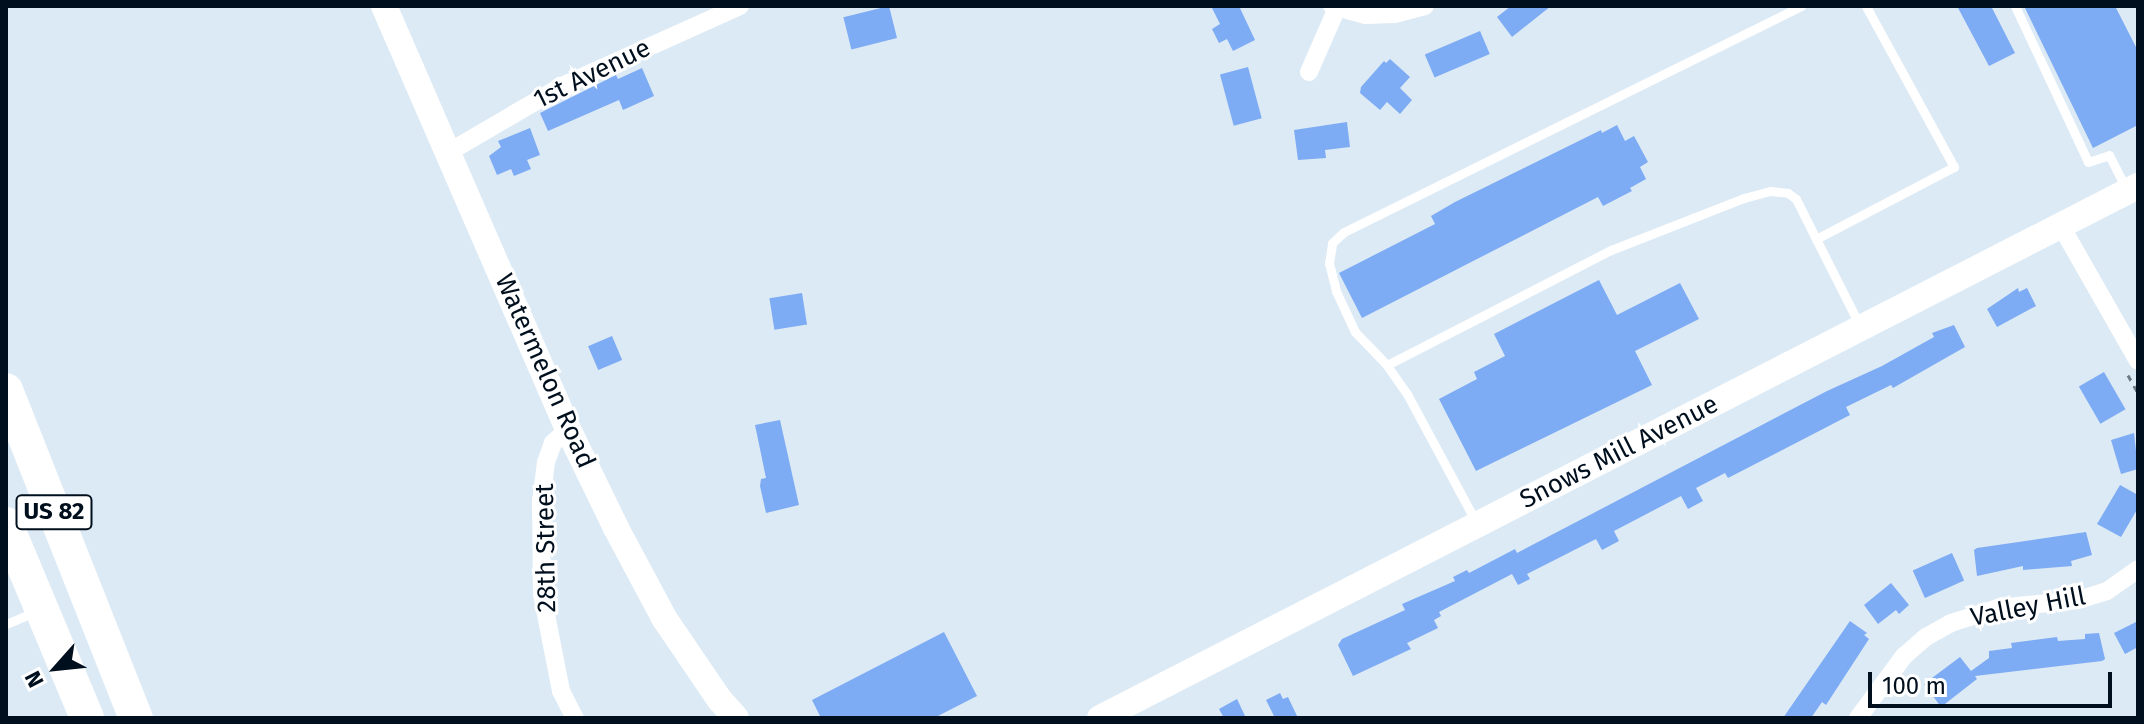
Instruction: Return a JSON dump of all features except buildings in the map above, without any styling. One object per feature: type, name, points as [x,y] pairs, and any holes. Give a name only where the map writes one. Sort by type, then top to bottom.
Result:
[{"type":"highway","name":"US 82","points":[[6,390],[136,718]]},
{"type":"highway","name":"US 82","points":[[6,524],[87,718]]},
{"type":"highway","points":[[41,609],[65,602],[77,604],[102,635]]},
{"type":"main road","name":"Watermelon Road","points":[[384,6],[568,429],[664,618],[736,718]]},
{"type":"main road","name":"Snows Mill Avenue","points":[[1100,718],[2132,189]]},
{"type":"street","name":"1st Avenue","points":[[449,152],[562,86],[740,6]]},
{"type":"street","points":[[1309,72],[1335,7],[1365,15],[1395,14],[1425,6]]},
{"type":"street","points":[[2061,226],[2138,361]]},
{"type":"street","name":"28th Street","points":[[568,429],[553,443],[546,462],[541,500],[542,594],[561,691],[575,718]]},
{"type":"street","name":"Valley Hill","points":[[1858,718],[1904,656],[1951,623],[1998,608],[2078,600],[2107,591],[2138,569]]},
{"type":"lane","points":[[1478,525],[1407,394],[1387,365],[1355,332],[1336,291],[1329,263],[1332,243],[1344,232],[1801,6]]},
{"type":"lane","points":[[1816,239],[1954,167],[1866,6]]},
{"type":"lane","points":[[2015,6],[2088,162],[2109,155],[2132,189]]},
{"type":"lane","points":[[1387,365],[1611,250],[1744,198],[1770,191],[1788,193],[1796,199],[1861,328]]},
{"type":"lane","points":[[6,624],[41,609]]}]
